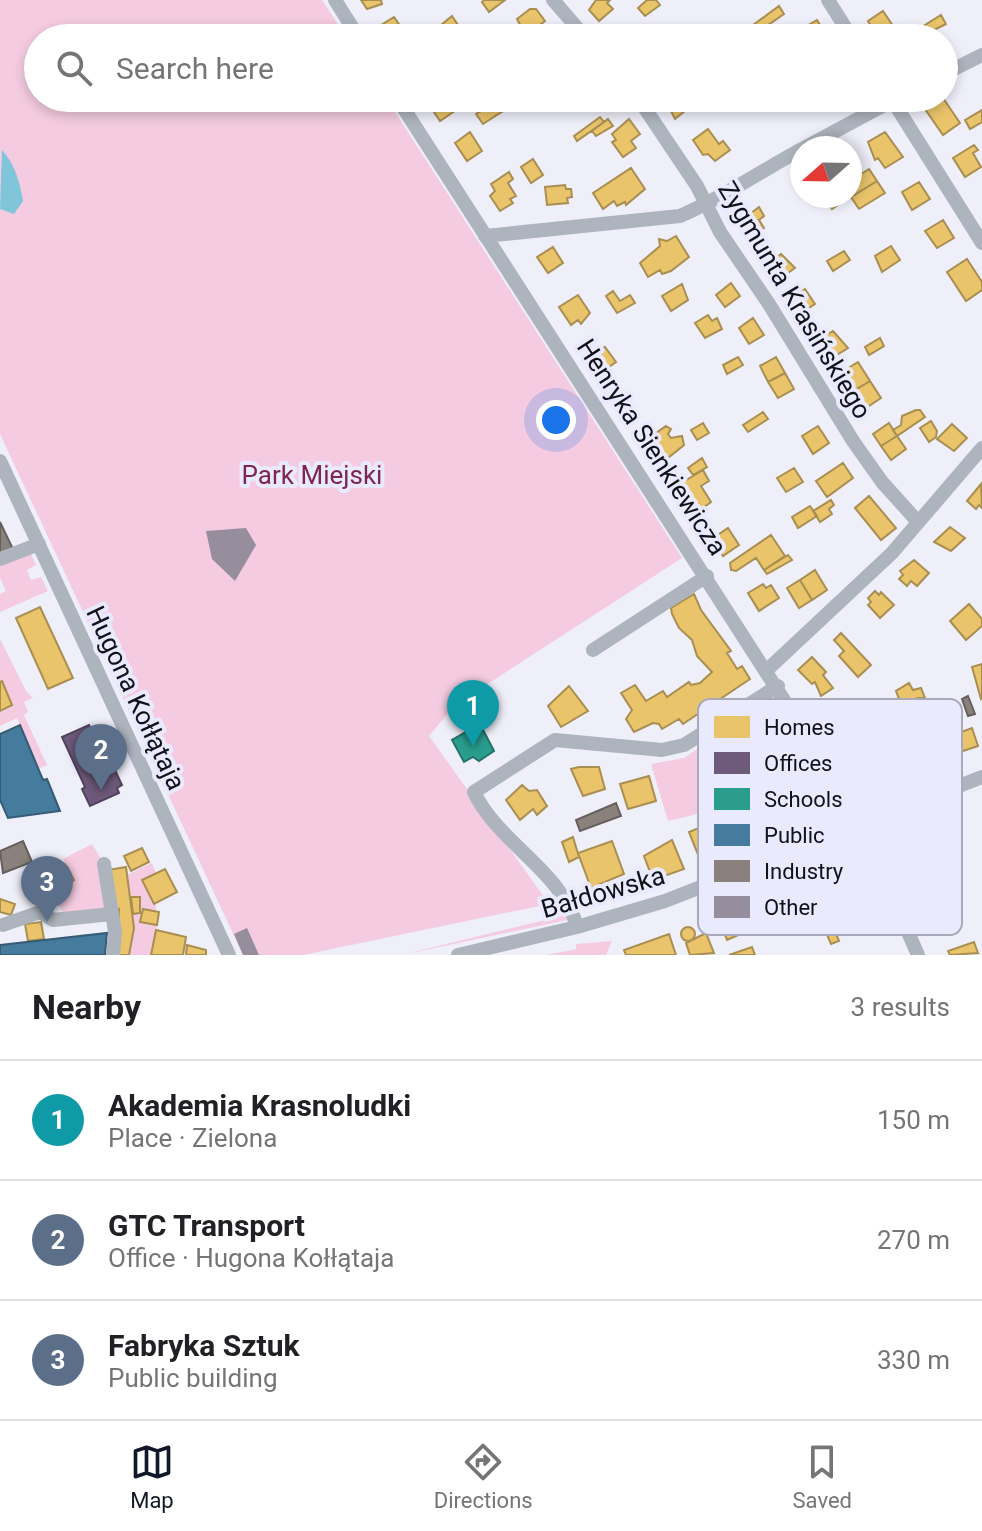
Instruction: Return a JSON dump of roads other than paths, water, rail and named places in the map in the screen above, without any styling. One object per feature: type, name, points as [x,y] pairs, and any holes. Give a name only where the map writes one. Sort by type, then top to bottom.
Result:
[{"type":"street","points":[[335,0],[350,24]]},
{"type":"street","points":[[553,0],[574,24]]},
{"type":"street","points":[[828,0],[843,24]]},
{"type":"street","points":[[958,67],[982,55]]},
{"type":"street","name":"Henryka Sienkiewicza","points":[[406,112],[786,699]]},
{"type":"street","name":"Zygmunta Krasińskiego","points":[[647,112],[697,186],[705,205],[853,441],[918,522]]},
{"type":"street","points":[[825,136],[869,112]]},
{"type":"street","points":[[901,112],[982,243]]},
{"type":"street","points":[[485,236],[680,216],[705,205],[732,186],[790,155]]},
{"type":"street","points":[[767,670],[879,566],[982,448]]},
{"type":"street","name":"Hugona Kołłątaja","points":[[1,467],[229,955]]},
{"type":"street","points":[[0,559],[39,544]]},
{"type":"street","points":[[593,650],[707,576]]},
{"type":"street","points":[[757,699],[778,686]]},
{"type":"street","points":[[577,927],[573,910],[488,813],[474,792],[555,740],[662,750],[684,745],[698,736]]},
{"type":"street","name":"Bałdowska","points":[[962,785],[982,777]]},
{"type":"street","points":[[104,864],[112,914],[113,955]]},
{"type":"street","name":"Bałdowska","points":[[458,955],[577,927],[698,888]]},
{"type":"street","points":[[3,925],[40,912],[53,920],[112,914]]},
{"type":"street","name":"Henryka Sienkiewicza","points":[[910,935],[918,955]]},
{"type":"water","points":[[2,150],[14,168],[22,194],[23,201],[14,214],[0,209]]},
{"type":"place","name":"Akademia Krasnoludki","points":[[473,746]]},
{"type":"place","name":"GTC Transport","points":[[101,790]]},
{"type":"place","name":"Fabryka Sztuk","points":[[47,922]]},
{"type":"park label","name":"Park Miejski","points":[[312,475]]}]
